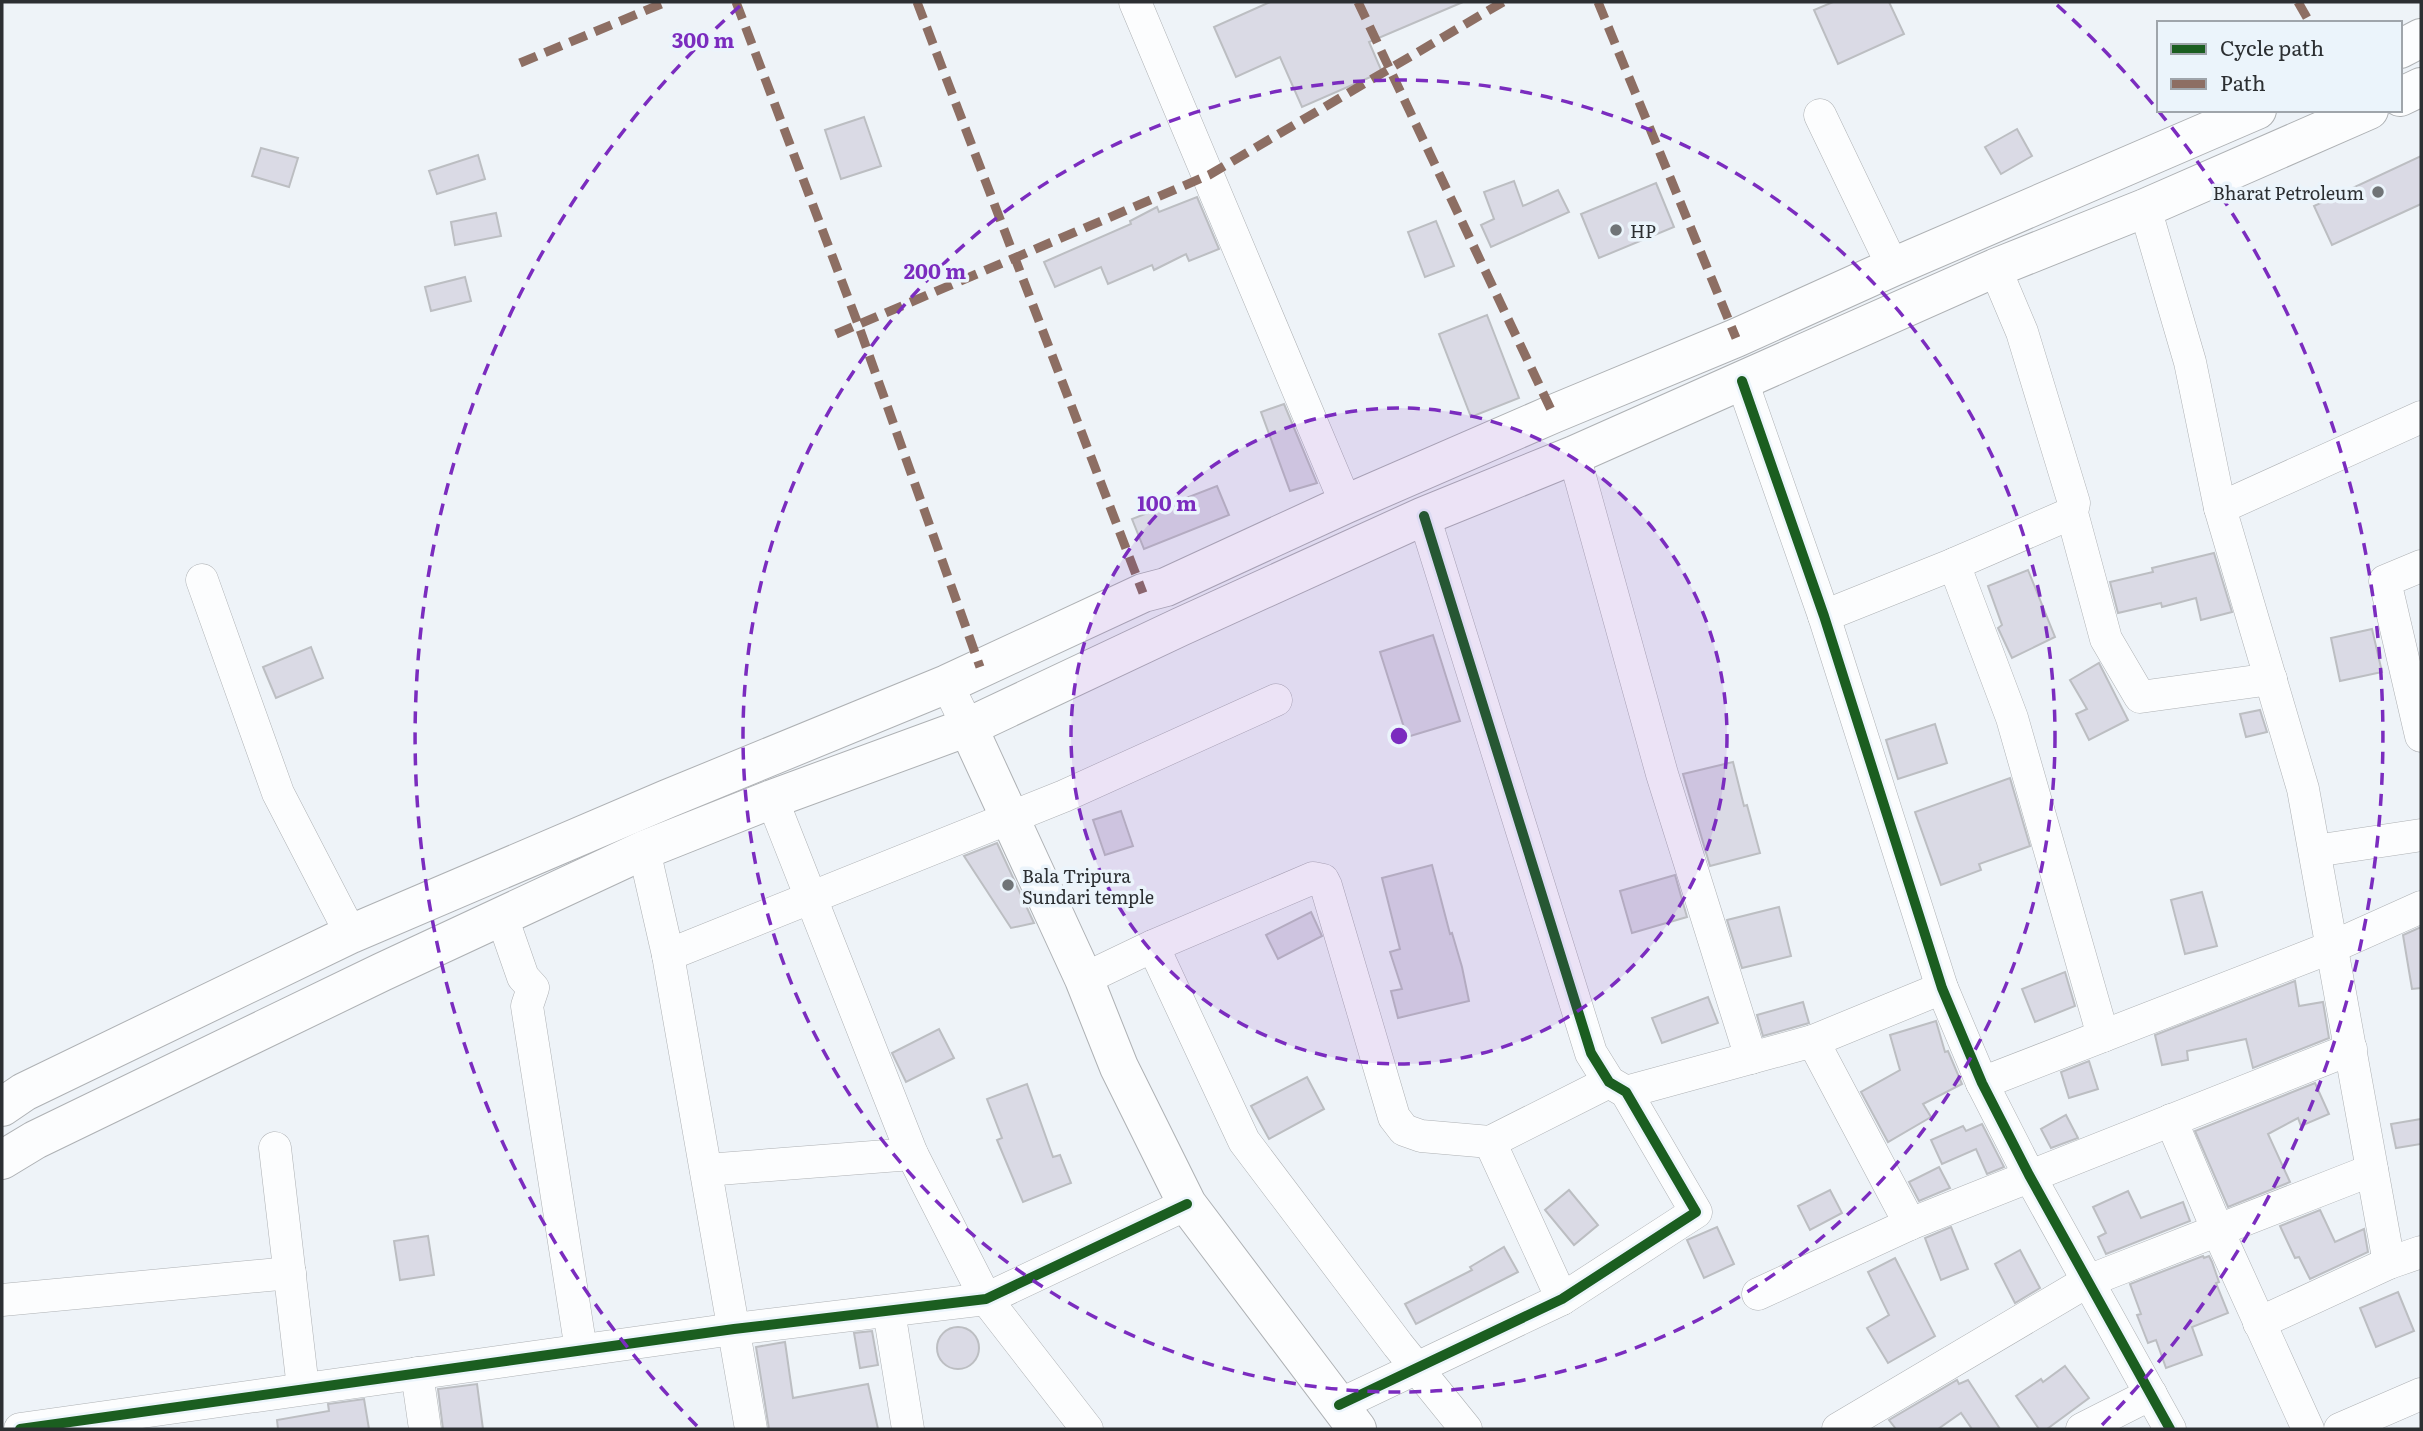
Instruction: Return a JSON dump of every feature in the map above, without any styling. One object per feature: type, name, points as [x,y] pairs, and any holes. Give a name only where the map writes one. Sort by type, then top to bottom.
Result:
[{"type":"main road","points":[[2402,48],[2421,38]]},
{"type":"main road","points":[[2402,96],[2421,88]]},
{"type":"main road","points":[[2,1107],[24,1092],[351,934],[667,799],[947,684],[1143,593],[1166,587],[1346,504],[1736,338],[2252,112]]},
{"type":"main road","points":[[2,1160],[47,1134],[382,972],[644,850],[772,799],[968,727],[1192,621],[1424,516],[1574,455],[1995,268],[2145,208],[2364,112]]},
{"type":"main road","points":[[968,727],[1084,979],[1119,1067],[1187,1204],[1348,1417]]},
{"type":"street","points":[[1135,2],[1346,504]]},
{"type":"street","points":[[1820,116],[1893,267]]},
{"type":"street","points":[[2145,208],[2190,362],[2220,508],[2303,789],[2389,1264]]},
{"type":"street","points":[[1995,268],[2022,332],[2074,503],[2072,513],[2106,639],[2140,697],[2271,679]]},
{"type":"street","points":[[1742,381],[1824,616],[1941,988],[1982,1083],[2029,1175],[2170,1429]]},
{"type":"street","points":[[2220,508],[2421,417]]},
{"type":"street","points":[[1574,455],[1662,774],[1751,1058]]},
{"type":"street","points":[[1824,616],[2072,513]]},
{"type":"street","points":[[1348,1417],[1418,1368],[1562,1299],[1696,1212],[1618,1087],[1591,1054],[1424,516]]},
{"type":"street","points":[[1954,564],[2012,718],[2103,1036]]},
{"type":"street","points":[[2421,566],[2385,581],[2421,736]]},
{"type":"street","points":[[202,580],[278,793],[351,934]]},
{"type":"street","points":[[947,684],[968,727]]},
{"type":"street","points":[[668,955],[1063,796],[1276,699]]},
{"type":"street","points":[[772,799],[912,1154],[986,1299],[1087,1429]]},
{"type":"street","points":[[2315,851],[2421,835]]},
{"type":"street","points":[[644,850],[668,955],[751,1429]]},
{"type":"street","points":[[1084,979],[1153,946],[1313,878],[1323,880],[1394,1117],[1404,1130],[1421,1136],[1490,1142],[1618,1087],[1751,1058],[1813,1041],[1941,988]]},
{"type":"street","points":[[1982,1083],[2332,947],[2421,907]]},
{"type":"street","points":[[502,917],[523,977],[533,988],[527,1006],[581,1350]]},
{"type":"street","points":[[1153,946],[1244,1141],[1466,1429]]},
{"type":"street","points":[[1813,1041],[1910,1224]]},
{"type":"street","points":[[1758,1294],[1910,1224],[2351,1049]]},
{"type":"street","points":[[2171,1120],[2308,1429]]},
{"type":"street","points":[[1490,1142],[1562,1299]]},
{"type":"street","points":[[275,1148],[303,1388]]},
{"type":"street","points":[[706,1170],[912,1154]]},
{"type":"street","points":[[1838,1429],[2088,1281],[2372,1170]]},
{"type":"street","points":[[20,1429],[734,1329],[986,1299],[1187,1204]]},
{"type":"street","points":[[2259,1323],[2421,1252]]},
{"type":"street","points":[[2,1300],[290,1273]]},
{"type":"street","points":[[889,1311],[908,1429]]},
{"type":"street","points":[[417,1373],[425,1429]]},
{"type":"street","points":[[2082,1429],[2151,1394]]},
{"type":"street","points":[[2340,1429],[2421,1394]]},
{"type":"building","points":[[1270,2],[1463,2],[1369,42],[1382,72],[1302,107],[1280,57],[1236,77],[1214,27]]},
{"type":"building","points":[[1833,2],[1889,2],[1904,34],[1838,64],[1814,10]]},
{"type":"building","points":[[864,117],[881,166],[841,179],[825,130]]},
{"type":"building","points":[[2017,129],[2032,156],[2001,174],[1985,147]]},
{"type":"building","points":[[261,148],[298,158],[289,187],[252,176]]},
{"type":"building","points":[[478,155],[485,179],[437,194],[429,171]]},
{"type":"building","points":[[2421,156],[2421,204],[2332,245],[2314,206]]},
{"type":"building","points":[[1514,181],[1523,206],[1558,190],[1569,212],[1491,247],[1481,225],[1494,219],[1484,192]]},
{"type":"building","points":[[1656,183],[1674,227],[1599,258],[1581,214]]},
{"type":"building","points":[[1197,197],[1219,249],[1189,261],[1186,254],[1154,270],[1152,265],[1108,284],[1101,267],[1055,287],[1044,262],[1131,224],[1130,221],[1157,207],[1159,212]]},
{"type":"building","points":[[496,213],[501,236],[455,245],[451,222]]},
{"type":"building","points":[[1436,221],[1454,266],[1425,277],[1408,232]]},
{"type":"building","points":[[465,277],[471,301],[431,311],[425,287]]},
{"type":"building","points":[[1487,315],[1519,398],[1471,417],[1439,334]]},
{"type":"building","points":[[1284,404],[1317,483],[1290,491],[1261,412]]},
{"type":"building","points":[[1217,486],[1229,515],[1144,549],[1132,519]]},
{"type":"building","points":[[2214,553],[2232,612],[2201,620],[2196,598],[2162,607],[2161,603],[2118,613],[2110,582],[2153,572],[2152,568]]},
{"type":"building","points":[[2028,570],[2055,637],[2012,658],[1998,628],[2002,625],[1988,586]]},
{"type":"building","points":[[2372,629],[2382,672],[2340,681],[2331,638]]},
{"type":"building","points":[[1433,635],[1460,721],[1407,737],[1380,652]]},
{"type":"building","points":[[311,647],[323,678],[276,698],[263,667]]},
{"type":"building","points":[[2099,663],[2128,720],[2089,740],[2076,714],[2087,709],[2070,680]]},
{"type":"building","points":[[2260,710],[2267,732],[2246,737],[2240,714]]},
{"type":"building","points":[[1935,724],[1947,763],[1898,779],[1886,740]]},
{"type":"building","points":[[1733,762],[1760,853],[1710,866],[1683,774]]},
{"type":"building","points":[[2010,778],[2030,846],[1979,864],[1981,870],[1941,885],[1915,812]]},
{"type":"building","points":[[1121,811],[1133,846],[1105,855],[1093,820]]},
{"type":"building","points":[[997,843],[1034,923],[1011,928],[964,856]]},
{"type":"building","points":[[1432,865],[1450,934],[1452,933],[1462,967],[1469,1001],[1398,1018],[1391,991],[1402,989],[1390,952],[1400,949],[1382,878]]},
{"type":"building","points":[[1675,875],[1687,917],[1632,933],[1620,891]]},
{"type":"building","points":[[2202,892],[2217,946],[2185,954],[2171,900]]},
{"type":"building","points":[[1779,907],[1791,956],[1742,968],[1727,920]]},
{"type":"building","points":[[1311,912],[1322,936],[1278,959],[1266,935]]},
{"type":"building","points":[[2421,927],[2421,988],[2412,989],[2403,935]]},
{"type":"building","points":[[2065,972],[2075,1006],[2035,1022],[2022,989]]},
{"type":"building","points":[[2295,981],[2299,1006],[2323,1002],[2329,1038],[2253,1068],[2246,1039],[2187,1051],[2188,1060],[2162,1065],[2155,1035]]},
{"type":"building","points":[[1708,997],[1718,1023],[1662,1043],[1652,1018]]},
{"type":"building","points":[[1803,1002],[1809,1023],[1763,1036],[1757,1015]]},
{"type":"building","points":[[1936,1021],[1945,1052],[1948,1051],[1962,1084],[1923,1104],[1931,1117],[1888,1142],[1861,1092],[1900,1070],[1890,1035]]},
{"type":"building","points":[[939,1029],[954,1058],[906,1082],[892,1053]]},
{"type":"building","points":[[2089,1061],[2098,1089],[2069,1098],[2061,1072]]},
{"type":"building","points":[[1307,1077],[1324,1109],[1269,1139],[1251,1106]]},
{"type":"building","points":[[2315,1083],[2329,1114],[2301,1126],[2298,1118],[2268,1134],[2290,1182],[2228,1207],[2195,1131]]},
{"type":"building","points":[[1027,1084],[1053,1157],[1060,1155],[1071,1183],[1023,1202],[997,1140],[1002,1138],[987,1099]]},
{"type":"building","points":[[2066,1115],[2078,1138],[2051,1148],[2041,1129]]},
{"type":"building","points":[[2421,1119],[2421,1144],[2396,1148],[2391,1124]]},
{"type":"building","points":[[1982,1124],[2004,1167],[1987,1174],[1976,1149],[1942,1164],[1931,1140],[1963,1126],[1966,1131]]},
{"type":"building","points":[[1939,1167],[1950,1188],[1919,1201],[1909,1182]]},
{"type":"building","points":[[1569,1190],[1598,1225],[1574,1245],[1545,1210]]},
{"type":"building","points":[[1830,1190],[1842,1213],[1810,1230],[1798,1206]]},
{"type":"building","points":[[2128,1191],[2141,1218],[2183,1202],[2190,1221],[2106,1254],[2098,1237],[2106,1233],[2093,1207]]},
{"type":"building","points":[[2320,1210],[2335,1242],[2364,1229],[2368,1252],[2310,1279],[2299,1257],[2295,1258],[2280,1226]]},
{"type":"building","points":[[1717,1227],[1734,1264],[1704,1278],[1687,1240]]},
{"type":"building","points":[[1951,1227],[1968,1269],[1941,1280],[1925,1238]]},
{"type":"building","points":[[428,1236],[434,1275],[400,1280],[394,1241]]},
{"type":"building","points":[[1504,1247],[1518,1272],[1416,1324],[1405,1304],[1472,1270],[1470,1267]]},
{"type":"building","points":[[2020,1250],[2040,1288],[2015,1303],[1995,1264]]},
{"type":"building","points":[[2209,1256],[2212,1262],[2219,1282],[2216,1283],[2228,1313],[2192,1327],[2202,1355],[2166,1368],[2156,1340],[2148,1343],[2137,1315],[2141,1314],[2130,1284]]},
{"type":"building","points":[[1895,1258],[1935,1336],[1888,1363],[1867,1328],[1889,1315],[1868,1272]]},
{"type":"building","points":[[2398,1292],[2414,1331],[2376,1347],[2360,1308]]},
{"type":"building","points":[[958,1327],[973,1333],[979,1348],[973,1363],[958,1369],[943,1363],[937,1348],[943,1333]]},
{"type":"building","points":[[872,1331],[878,1365],[860,1368],[854,1333]]},
{"type":"building","points":[[785,1342],[793,1398],[868,1384],[878,1429],[769,1429],[756,1347]]},
{"type":"building","points":[[2065,1366],[2089,1398],[2047,1429],[2039,1429],[2016,1396],[2041,1379],[2043,1382]]},
{"type":"building","points":[[1957,1380],[1959,1384],[1968,1380],[2000,1429],[1972,1429],[1961,1413],[1938,1429],[1896,1429],[1889,1420]]},
{"type":"building","points":[[477,1384],[483,1429],[443,1429],[438,1389]]},
{"type":"building","points":[[364,1399],[369,1429],[278,1429],[277,1420],[329,1411],[328,1404]]},
{"type":"marked path","points":[[520,63],[666,2]]},
{"type":"marked path","points":[[736,2],[858,324],[980,667]]},
{"type":"marked path","points":[[917,2],[1143,593]]},
{"type":"marked path","points":[[1358,2],[1553,414]]},
{"type":"marked path","points":[[836,334],[1209,175],[1503,2]]},
{"type":"marked path","points":[[1598,2],[1736,338]]},
{"type":"marked path","points":[[2298,2],[2309,21]]},
{"type":"cycle path","points":[[1742,381],[1824,616],[1942,988],[1982,1083],[2029,1175],[2170,1429]]},
{"type":"cycle path","points":[[1339,1405],[1562,1299],[1696,1212],[1626,1092],[1609,1082],[1591,1053],[1424,516]]},
{"type":"cycle path","points":[[20,1429],[734,1329],[986,1299],[1187,1204]]},
{"type":"place","name":"Bharat Petroleum","points":[[2378,192]]},
{"type":"place","name":"HP","points":[[1616,230]]},
{"type":"place","name":"Bala Tripura Sundari temple","points":[[1008,885]]}]
